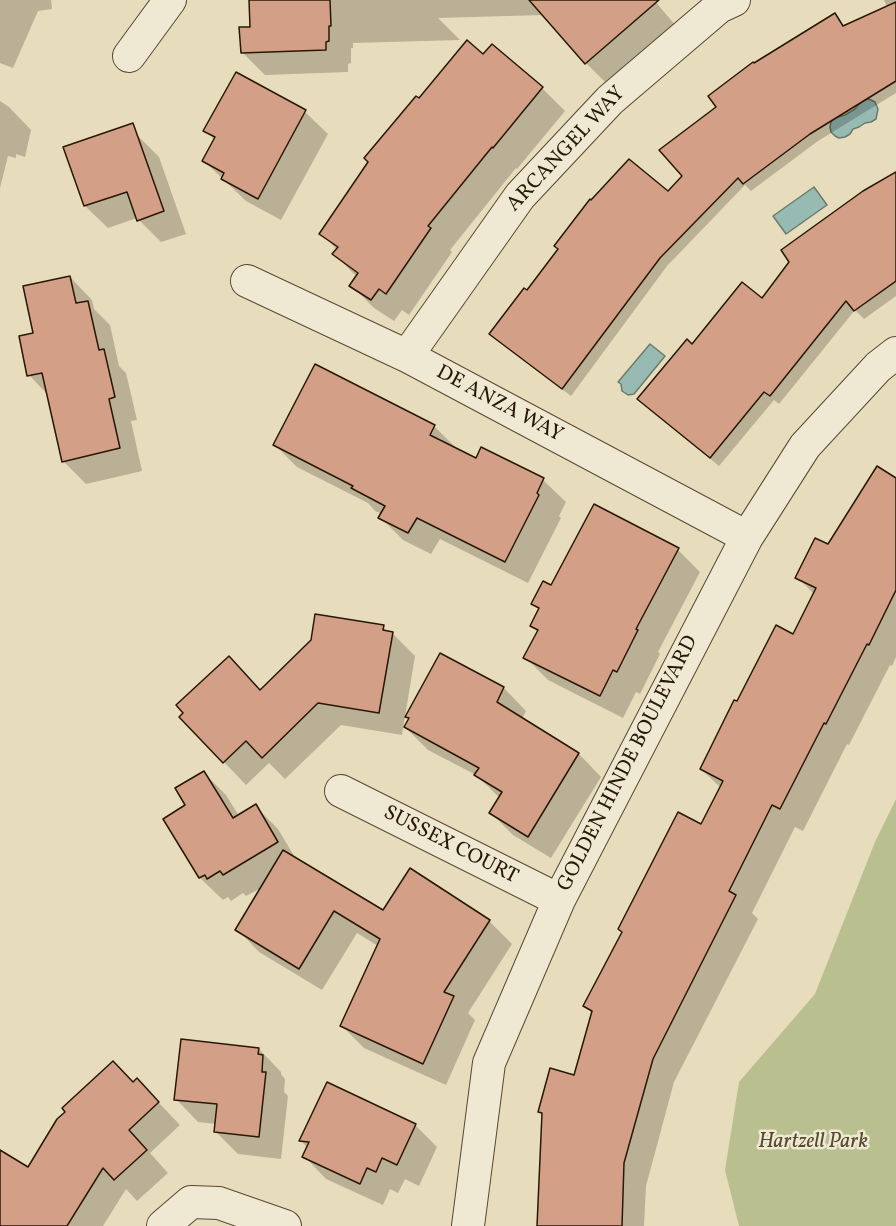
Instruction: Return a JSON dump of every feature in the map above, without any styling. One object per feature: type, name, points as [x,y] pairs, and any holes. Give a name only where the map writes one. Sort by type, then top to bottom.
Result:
[{"type":"street","points":[[129,56],[170,0]]},
{"type":"street","name":"ARCANGEL WAY","points":[[407,356],[520,196],[610,100],[722,2]]},
{"type":"street","name":"DE ANZA WAY","points":[[247,281],[407,356],[747,537]]},
{"type":"street","name":"GOLDEN HINDE BOULEVARD","points":[[468,1226],[489,1063],[559,900],[747,537],[805,446],[878,366],[896,353]]},
{"type":"street","name":"SUSSEX COURT","points":[[341,791],[559,900]]},
{"type":"street","points":[[164,1226],[191,1202],[219,1203],[285,1226]]},
{"type":"green space","name":"Hartzell Park","points":[[896,799],[896,1226],[739,1226],[725,1170],[739,1082],[815,994],[875,842]]},
{"type":"water","points":[[869,99],[875,102],[878,109],[876,119],[853,129],[845,137],[839,138],[831,132],[831,122],[834,118],[845,115],[855,109],[862,100]]},
{"type":"water","points":[[814,187],[827,205],[786,234],[773,216]]},
{"type":"water","points":[[650,344],[665,356],[634,394],[628,395],[622,391],[621,384],[618,382]]},
{"type":"building","points":[[249,0],[330,0],[331,26],[329,26],[329,41],[326,42],[326,50],[241,53],[239,27],[250,27]]},
{"type":"building","points":[[529,0],[659,0],[585,64]]},
{"type":"building","points":[[896,2],[896,81],[810,134],[743,184],[738,178],[660,258],[562,389],[489,334],[524,288],[527,290],[558,249],[554,246],[590,199],[629,159],[668,191],[682,176],[659,150],[716,107],[708,96],[753,62],[835,13],[843,26]]},
{"type":"building","points":[[467,40],[483,54],[492,44],[543,87],[428,226],[431,228],[386,294],[379,289],[371,300],[349,286],[358,273],[332,254],[338,247],[319,234],[368,162],[364,158],[416,96],[419,98]]},
{"type":"building","points":[[236,72],[306,110],[258,199],[221,179],[224,173],[202,161],[215,137],[203,131]]},
{"type":"building","points":[[133,123],[164,211],[137,221],[127,192],[84,206],[63,147]]},
{"type":"building","points":[[896,172],[896,281],[854,311],[846,301],[770,396],[764,392],[710,458],[637,399],[687,339],[692,344],[742,282],[762,298],[789,262],[781,250],[863,191]]},
{"type":"building","points":[[70,276],[76,303],[88,301],[99,350],[104,349],[115,397],[109,399],[120,448],[62,462],[42,373],[27,376],[19,336],[33,333],[23,286]]},
{"type":"building","points":[[315,364],[435,425],[430,435],[476,458],[481,447],[544,478],[537,493],[539,495],[505,562],[417,518],[408,533],[378,518],[385,506],[351,488],[353,486],[273,445]]},
{"type":"building","points":[[877,466],[896,478],[896,590],[869,645],[867,644],[826,724],[824,723],[780,809],[772,805],[729,891],[736,895],[653,1059],[624,1163],[622,1226],[537,1226],[542,1113],[538,1112],[550,1068],[574,1075],[592,1011],[583,1006],[622,932],[618,929],[678,812],[701,824],[723,781],[700,769],[734,700],[737,701],[776,625],[793,634],[816,588],[795,578],[815,538],[828,544]]},
{"type":"building","points":[[594,504],[679,548],[636,629],[638,630],[617,672],[613,670],[600,696],[523,658],[538,630],[530,626],[539,608],[531,604],[543,581],[551,585]]},
{"type":"building","points":[[315,614],[384,625],[383,630],[393,632],[379,713],[318,703],[262,758],[246,741],[223,763],[179,717],[183,713],[176,705],[229,656],[260,690],[311,640]]},
{"type":"building","points":[[440,653],[504,687],[497,702],[579,753],[528,837],[489,813],[502,792],[474,775],[479,768],[404,727],[409,718],[405,717]]},
{"type":"building","points":[[204,771],[233,818],[256,804],[278,842],[223,875],[220,871],[207,879],[205,875],[199,878],[163,819],[185,805],[175,788]]},
{"type":"building","points":[[283,850],[383,910],[410,868],[490,920],[444,992],[454,996],[423,1064],[340,1026],[380,939],[334,911],[299,969],[235,930]]},
{"type":"building","points":[[181,1039],[259,1048],[258,1054],[263,1055],[262,1072],[266,1072],[259,1137],[214,1132],[217,1104],[174,1100]]},
{"type":"building","points":[[113,1061],[133,1082],[137,1078],[159,1102],[129,1130],[147,1150],[114,1180],[103,1168],[67,1226],[0,1226],[0,1150],[28,1167],[57,1119],[65,1112],[62,1108]]},
{"type":"building","points":[[327,1082],[416,1124],[397,1165],[382,1158],[376,1172],[367,1168],[360,1184],[302,1157],[309,1142],[299,1141]]}]
